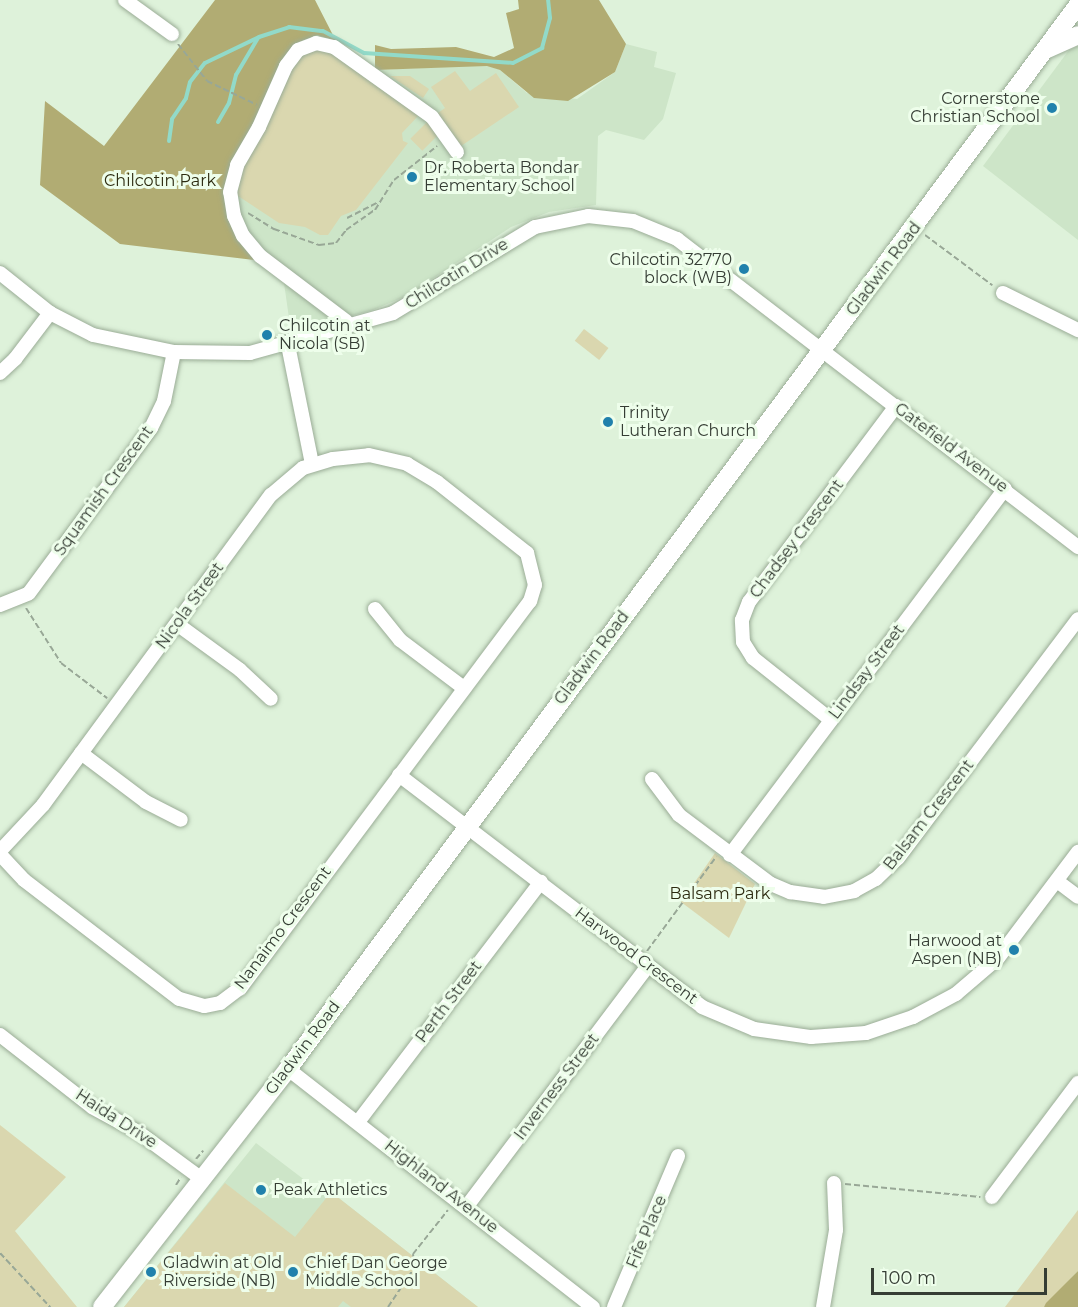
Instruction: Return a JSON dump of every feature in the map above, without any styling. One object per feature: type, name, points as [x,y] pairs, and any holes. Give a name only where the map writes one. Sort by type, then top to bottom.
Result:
[{"type":"main road","name":"Gladwin Road","points":[[102,1307],[288,1069],[467,825],[915,228],[1078,5]]},
{"type":"main road","points":[[1045,50],[1078,35]]},
{"type":"street","points":[[124,0],[171,34]]},
{"type":"street","points":[[346,321],[260,256],[234,216],[230,192],[237,165],[266,111],[286,66],[298,50],[316,43],[334,47],[432,117],[456,152]]},
{"type":"street","name":"Chilcotin Drive","points":[[0,273],[50,313],[93,335],[174,352],[250,353],[288,345],[393,313],[424,298],[516,236],[553,222],[588,216],[633,221],[677,239],[824,349]]},
{"type":"street","points":[[1003,293],[1078,330]]},
{"type":"street","points":[[0,373],[15,359],[50,313]]},
{"type":"street","points":[[288,345],[312,464]]},
{"type":"street","name":"Gatefield Avenue","points":[[824,349],[1078,547]]},
{"type":"street","name":"Squamish Crescent","points":[[20,600],[158,417],[174,352]]},
{"type":"street","name":"Chadsey Crescent","points":[[831,720],[753,658],[743,642],[742,620],[749,602],[896,406]]},
{"type":"street","name":"Nanaimo Crescent","points":[[0,852],[24,880],[179,999],[204,1006],[220,1004],[240,988],[530,601],[535,585],[527,553],[446,489],[407,464],[369,455],[312,464]]},
{"type":"street","name":"Nicola Street","points":[[0,852],[29,822],[271,495],[312,464]]},
{"type":"street","name":"Lindsay Street","points":[[726,852],[831,720],[1005,489]]},
{"type":"street","points":[[0,605],[20,600]]},
{"type":"street","points":[[375,609],[400,640],[464,688]]},
{"type":"street","name":"Balsam Crescent","points":[[652,779],[679,815],[771,884],[809,896],[838,895],[876,879],[898,858],[1078,619]]},
{"type":"street","points":[[177,624],[240,670],[271,699]]},
{"type":"street","points":[[81,753],[146,802],[181,820]]},
{"type":"street","points":[[399,775],[467,825]]},
{"type":"street","name":"Harwood Crescent","points":[[467,825],[702,1007],[754,1029],[811,1037],[866,1033],[914,1017],[956,994],[998,958],[1078,852]]},
{"type":"street","points":[[1057,881],[1078,897]]},
{"type":"street","name":"Perth Street","points":[[358,1122],[540,882]]},
{"type":"street","name":"Inverness Street","points":[[462,1203],[644,964]]},
{"type":"street","name":"Haida Drive","points":[[0,1035],[92,1107],[138,1132],[203,1180]]},
{"type":"street","name":"Highland Avenue","points":[[288,1069],[593,1307]]},
{"type":"street","points":[[992,1197],[1078,1083]]},
{"type":"street","name":"Fife Place","points":[[614,1307],[678,1156]]},
{"type":"street","points":[[823,1307],[836,1230],[834,1183]]},
{"type":"path","points":[[171,34],[200,75],[266,111]]},
{"type":"path","points":[[234,216],[246,212],[274,229],[319,245],[336,243],[346,230],[375,210],[377,203],[394,180],[447,138]]},
{"type":"path","points":[[347,218],[377,203]]},
{"type":"path","points":[[915,228],[1003,293]]},
{"type":"path","points":[[20,600],[61,663],[116,705]]},
{"type":"path","points":[[644,964],[726,852]]},
{"type":"path","points":[[834,1183],[992,1197]]},
{"type":"path","points":[[388,1307],[416,1267],[413,1254],[462,1203]]},
{"type":"path","points":[[0,1253],[50,1307]]},
{"type":"shaded area","name":"Dr. Roberta Bondar Elementary School","points":[[317,35],[336,41],[375,70],[487,65],[500,70],[527,93],[577,99],[615,72],[626,44],[657,52],[654,67],[676,73],[663,119],[644,140],[606,130],[598,136],[596,205],[549,212],[511,227],[406,296],[373,310],[291,332],[284,283],[254,260],[240,240],[231,163],[282,61],[294,44]]},
{"type":"shaded area","name":"Cornerstone Christian School","points":[[1078,46],[1078,240],[983,166],[1069,50]]},
{"type":"shaded area","name":"Chief Dan George Middle School","points":[[256,1143],[327,1197],[331,1192],[478,1307],[124,1307]]},
{"type":"green space","name":"Chilcotin Park","points":[[215,0],[315,0],[336,41],[317,35],[294,44],[282,61],[255,123],[231,163],[240,240],[254,260],[120,244],[40,185],[45,101],[104,146]]},
{"type":"green space","points":[[518,0],[599,0],[626,44],[615,72],[568,101],[534,98],[500,70],[487,66],[375,70],[375,45],[391,49],[456,47],[494,57],[514,48],[506,13],[519,9]]},
{"type":"green space","points":[[318,47],[332,52],[419,115],[402,133],[403,141],[408,143],[356,210],[341,216],[328,235],[320,235],[305,227],[279,223],[235,194],[241,167],[291,69],[303,54]]},
{"type":"green space","points":[[455,71],[470,91],[496,73],[519,107],[461,146],[438,113],[445,108],[431,87]]},
{"type":"green space","points":[[390,76],[410,76],[429,89],[423,98]]},
{"type":"green space","points":[[428,121],[440,133],[422,151],[410,139]]},
{"type":"green space","points":[[584,329],[608,348],[599,360],[575,341]]},
{"type":"green space","name":"Balsam Park","points":[[715,853],[755,884],[729,938],[681,902]]},
{"type":"green space","points":[[0,1125],[66,1177],[15,1231],[77,1307],[0,1307]]},
{"type":"green space","name":"Chief Dan George Middle School","points":[[225,1183],[295,1237],[331,1192],[478,1307],[351,1307],[343,1301],[338,1307],[124,1307]]},
{"type":"green space","points":[[1078,1210],[1078,1271],[1044,1307],[1005,1307]]},
{"type":"green space","points":[[1078,1271],[1078,1307],[1044,1307],[1046,1303]]},
{"type":"waterway","points":[[169,141],[172,119],[186,98],[190,82],[205,63],[259,37],[289,27],[323,31],[364,53],[513,63],[542,48],[550,18],[548,0]]},
{"type":"waterway","points":[[218,122],[229,103],[236,75],[258,38]]},
{"type":"place","name":"Cornerstone Christian School","points":[[1052,108]]},
{"type":"place","name":"Dr. Roberta Bondar Elementary School","points":[[412,177]]},
{"type":"place","name":"Chilcotin 32770 block (WB)","points":[[744,269]]},
{"type":"place","name":"Chilcotin at Nicola (SB)","points":[[267,335]]},
{"type":"place","name":"Trinity Lutheran Church","points":[[608,422]]},
{"type":"place","name":"Harwood at Aspen (NB)","points":[[1014,950]]},
{"type":"place","name":"Peak Athletics","points":[[261,1190]]},
{"type":"place","name":"Gladwin at Old Riverside (NB)","points":[[151,1272]]},
{"type":"place","name":"Chief Dan George Middle School","points":[[293,1272]]}]
